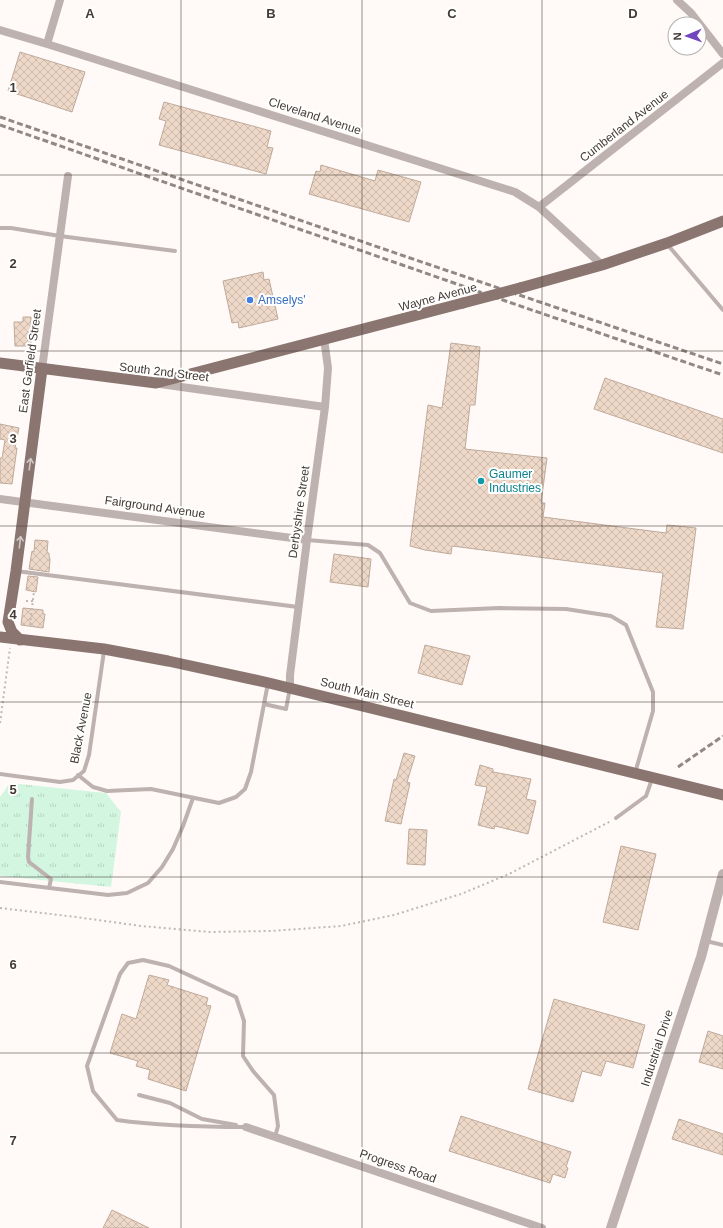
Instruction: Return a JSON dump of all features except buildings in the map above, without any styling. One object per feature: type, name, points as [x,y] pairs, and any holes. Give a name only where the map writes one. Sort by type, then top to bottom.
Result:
[{"type":"main road","name":"Wayne Avenue","points":[[156,383],[324,340],[602,265],[667,243],[723,221]]},
{"type":"main road","name":"South 2nd Street","points":[[0,364],[156,383]]},
{"type":"main road","name":"East Garfield Street","points":[[8,622],[42,369]]},
{"type":"main road","points":[[0,633],[8,622]]},
{"type":"main road","points":[[8,622],[12,632],[20,640]]},
{"type":"main road","name":"South Main Street","points":[[0,637],[104,649],[290,687],[723,795]]},
{"type":"street","points":[[47,44],[60,0]]},
{"type":"street","points":[[677,0],[692,13],[723,54]]},
{"type":"street","name":"Cleveland Avenue","points":[[0,30],[515,192],[539,207],[602,265]]},
{"type":"street","name":"Cumberland Avenue","points":[[539,207],[723,63]]},
{"type":"street","name":"East Garfield Street","points":[[42,369],[68,176]]},
{"type":"street","name":"Derbyshire Street","points":[[290,687],[298,607],[325,407],[328,368],[324,340]]},
{"type":"street","name":"South 2nd Street","points":[[156,383],[325,407]]},
{"type":"street","name":"Fairground Avenue","points":[[0,499],[307,540]]},
{"type":"street","name":"Industrial Drive","points":[[611,1228],[706,941],[723,874]]},
{"type":"street","name":"Progress Road","points":[[246,1127],[542,1228]]},
{"type":"lane","points":[[0,228],[11,228],[175,251]]},
{"type":"lane","points":[[667,243],[723,310]]},
{"type":"lane","points":[[307,540],[368,545],[380,554],[410,603],[431,611],[499,608],[566,609],[612,616],[626,625],[653,692],[653,711],[635,773]]},
{"type":"lane","points":[[16,571],[298,607]]},
{"type":"lane","name":"Black Avenue","points":[[0,774],[60,782],[73,780],[84,770],[89,755],[104,649]]},
{"type":"lane","points":[[78,775],[93,787],[107,791],[151,789],[219,803],[236,797],[244,790],[251,772],[268,683]]},
{"type":"lane","points":[[264,704],[286,709],[290,687]]},
{"type":"lane","points":[[616,818],[646,796],[653,778]]},
{"type":"lane","points":[[0,882],[108,895],[128,893],[148,883],[162,867],[173,849],[193,798]]},
{"type":"lane","points":[[32,799],[28,857],[29,862],[51,879],[49,888]]},
{"type":"lane","points":[[706,941],[723,945]]},
{"type":"lane","points":[[246,1127],[201,1127],[143,1124],[117,1120],[93,1091],[87,1066],[120,974],[128,963],[142,960],[169,966],[236,997],[244,1020],[243,1056],[253,1071],[274,1095],[278,1126],[275,1137]]},
{"type":"lane","points":[[138,1094],[170,1103],[202,1119],[246,1127]]},
{"type":"path","points":[[30,625],[34,591]]},
{"type":"path","points":[[26,601],[33,601]]},
{"type":"path","points":[[0,723],[10,648]]},
{"type":"path","points":[[0,908],[76,916],[141,926],[210,932],[270,931],[341,926],[394,915],[461,894],[509,874],[616,818]]},
{"type":"green space","points":[[10,783],[106,793],[121,812],[111,887],[0,876],[0,797]]},
{"type":"railway","points":[[0,117],[723,364]]},
{"type":"railway","points":[[0,125],[723,375]]},
{"type":"railway","points":[[678,767],[723,736]]},
{"type":"place","name":"Amselys'","points":[[250,300]]},
{"type":"place","name":"Gaumer Industries","points":[[481,481]]}]
